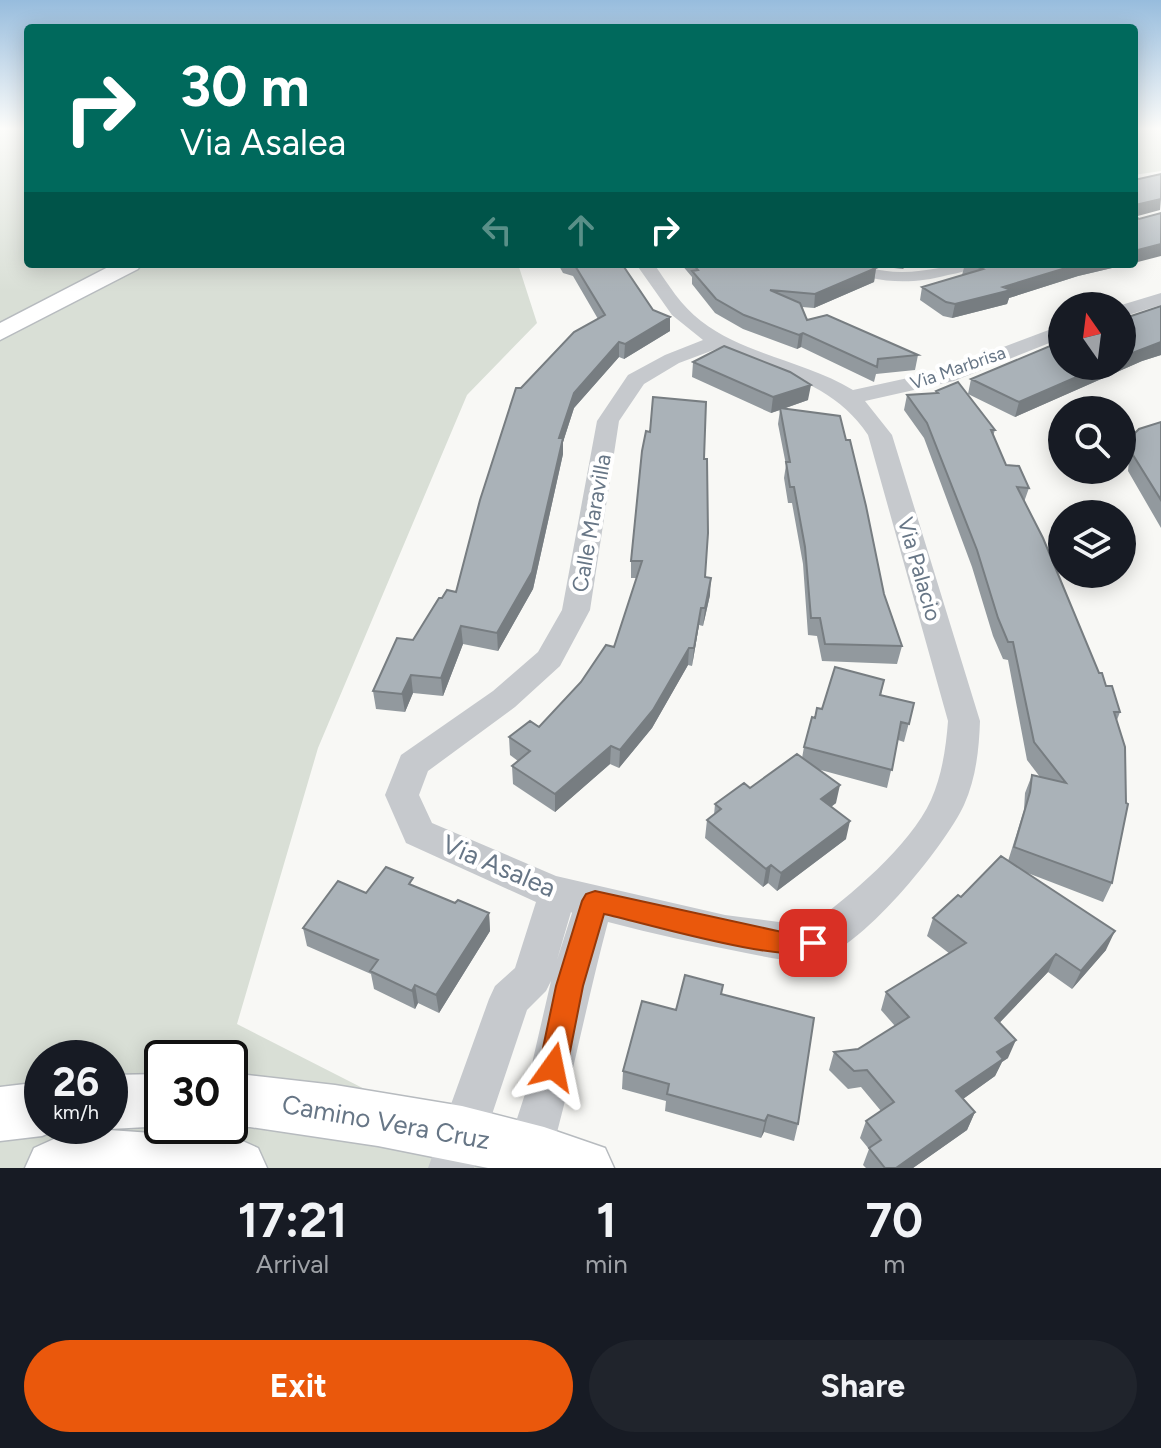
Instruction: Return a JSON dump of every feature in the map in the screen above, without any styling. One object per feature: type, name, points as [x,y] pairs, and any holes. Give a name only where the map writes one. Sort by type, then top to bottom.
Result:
[{"type":"main road","points":[[0,316],[92,268]]},
{"type":"main road","points":[[0,333],[122,268]]},
{"type":"main road","name":"Camino Vera Cruz","points":[[248,1100],[358,1115],[457,1151],[585,1168]]},
{"type":"main road","points":[[0,1114],[24,1111]]},
{"type":"main road","points":[[54,1168],[109,1158],[238,1168]]},
{"type":"street","name":"Via Palacio","points":[[648,268],[678,310],[703,332],[792,366],[852,397],[880,435],[964,721],[960,769],[940,820],[917,851],[873,895],[813,943]]},
{"type":"street","points":[[854,268],[885,278],[907,280],[953,268]]},
{"type":"street","points":[[1136,307],[1161,299]]},
{"type":"street","name":"Via Marbrisa","points":[[852,397],[946,376],[1048,336]]},
{"type":"street","name":"Calle Maravilla","points":[[419,833],[402,795],[413,764],[504,699],[549,659],[576,610],[608,421],[636,380],[672,359],[721,340]]},
{"type":"street","name":"Via Asalea","points":[[419,833],[537,887],[782,944],[813,943]]},
{"type":"street","points":[[527,1158],[547,1094],[551,982],[576,897]]},
{"type":"street","points":[[457,1151],[510,999],[551,982]]},
{"type":"shaded area","points":[[0,183],[24,183],[24,268],[519,268],[537,323],[467,395],[318,748],[237,1024],[451,1133],[506,1168],[0,1168]]},
{"type":"building","points":[[1138,183],[1161,183],[1161,199],[1138,204]]},
{"type":"building","points":[[1161,213],[1161,244],[1138,250],[1138,218]]},
{"type":"building","points":[[576,268],[625,268],[653,310],[670,317],[625,344],[619,342],[574,393],[559,438],[563,438],[532,572],[497,633],[461,626],[441,678],[411,675],[402,694],[373,691],[397,638],[413,640],[439,598],[447,590],[456,592],[480,500],[516,388],[521,388],[574,332],[605,315]]},
{"type":"building","points":[[696,268],[876,268],[815,294],[770,290],[800,303],[807,320],[827,315],[918,355],[878,359],[877,367],[803,333],[799,335],[744,315],[716,299],[692,271],[698,270]]},
{"type":"building","points":[[981,268],[1066,268],[1003,287],[1011,290],[955,304],[922,287],[983,269]]},
{"type":"building","points":[[1161,306],[1161,342],[1136,352],[1136,314]]},
{"type":"building","points":[[724,346],[790,372],[811,385],[773,397],[693,362]]},
{"type":"building","points":[[1048,347],[1048,380],[1070,380],[1019,402],[971,379]]},
{"type":"building","points":[[958,382],[995,430],[991,430],[1006,465],[1019,466],[1029,488],[1017,487],[1048,550],[1048,588],[1064,588],[1099,673],[1102,673],[1106,686],[1112,686],[1120,712],[1114,712],[1125,747],[1128,804],[1112,883],[1014,847],[1032,775],[1066,783],[1034,742],[1013,642],[1008,642],[998,618],[977,550],[927,423],[907,395],[938,393],[936,391]]},
{"type":"building","points":[[653,397],[706,402],[704,459],[707,459],[708,533],[705,577],[711,578],[705,608],[701,608],[694,648],[689,648],[653,710],[620,750],[611,746],[555,794],[512,766],[530,751],[509,737],[530,721],[539,727],[581,682],[606,645],[614,647],[642,561],[631,561],[642,451],[646,431],[650,432]]},
{"type":"building","points":[[780,408],[840,416],[846,440],[850,440],[884,594],[902,646],[825,644],[820,618],[811,618],[805,547],[794,487],[790,487],[786,462],[790,462]]},
{"type":"building","points":[[1161,422],[1161,500],[1136,460],[1136,432]]},
{"type":"building","points":[[835,667],[884,680],[880,695],[914,703],[909,724],[901,722],[892,770],[804,747],[812,717],[815,718],[817,708],[822,709]]},
{"type":"building","points":[[797,754],[840,785],[821,799],[850,821],[781,873],[771,865],[766,869],[707,820],[721,809],[715,804],[744,783],[750,788]]},
{"type":"building","points":[[1001,856],[1115,931],[1081,971],[1056,954],[995,1018],[1016,1040],[997,1052],[1003,1059],[956,1091],[975,1112],[896,1168],[885,1168],[869,1148],[881,1140],[866,1121],[894,1102],[867,1070],[854,1071],[834,1052],[858,1049],[909,1017],[886,992],[966,943],[933,918],[958,895],[961,897]]},
{"type":"building","points":[[386,867],[413,878],[409,884],[489,913],[436,995],[415,985],[412,991],[370,971],[378,960],[303,928],[338,881],[366,893]]},
{"type":"building","points":[[685,975],[723,985],[721,994],[814,1018],[798,1124],[768,1115],[765,1121],[667,1094],[669,1084],[623,1071],[642,1001],[676,1010]]},
{"type":"route","points":[[553,1067],[570,986],[595,901],[782,944],[813,943]]}]
